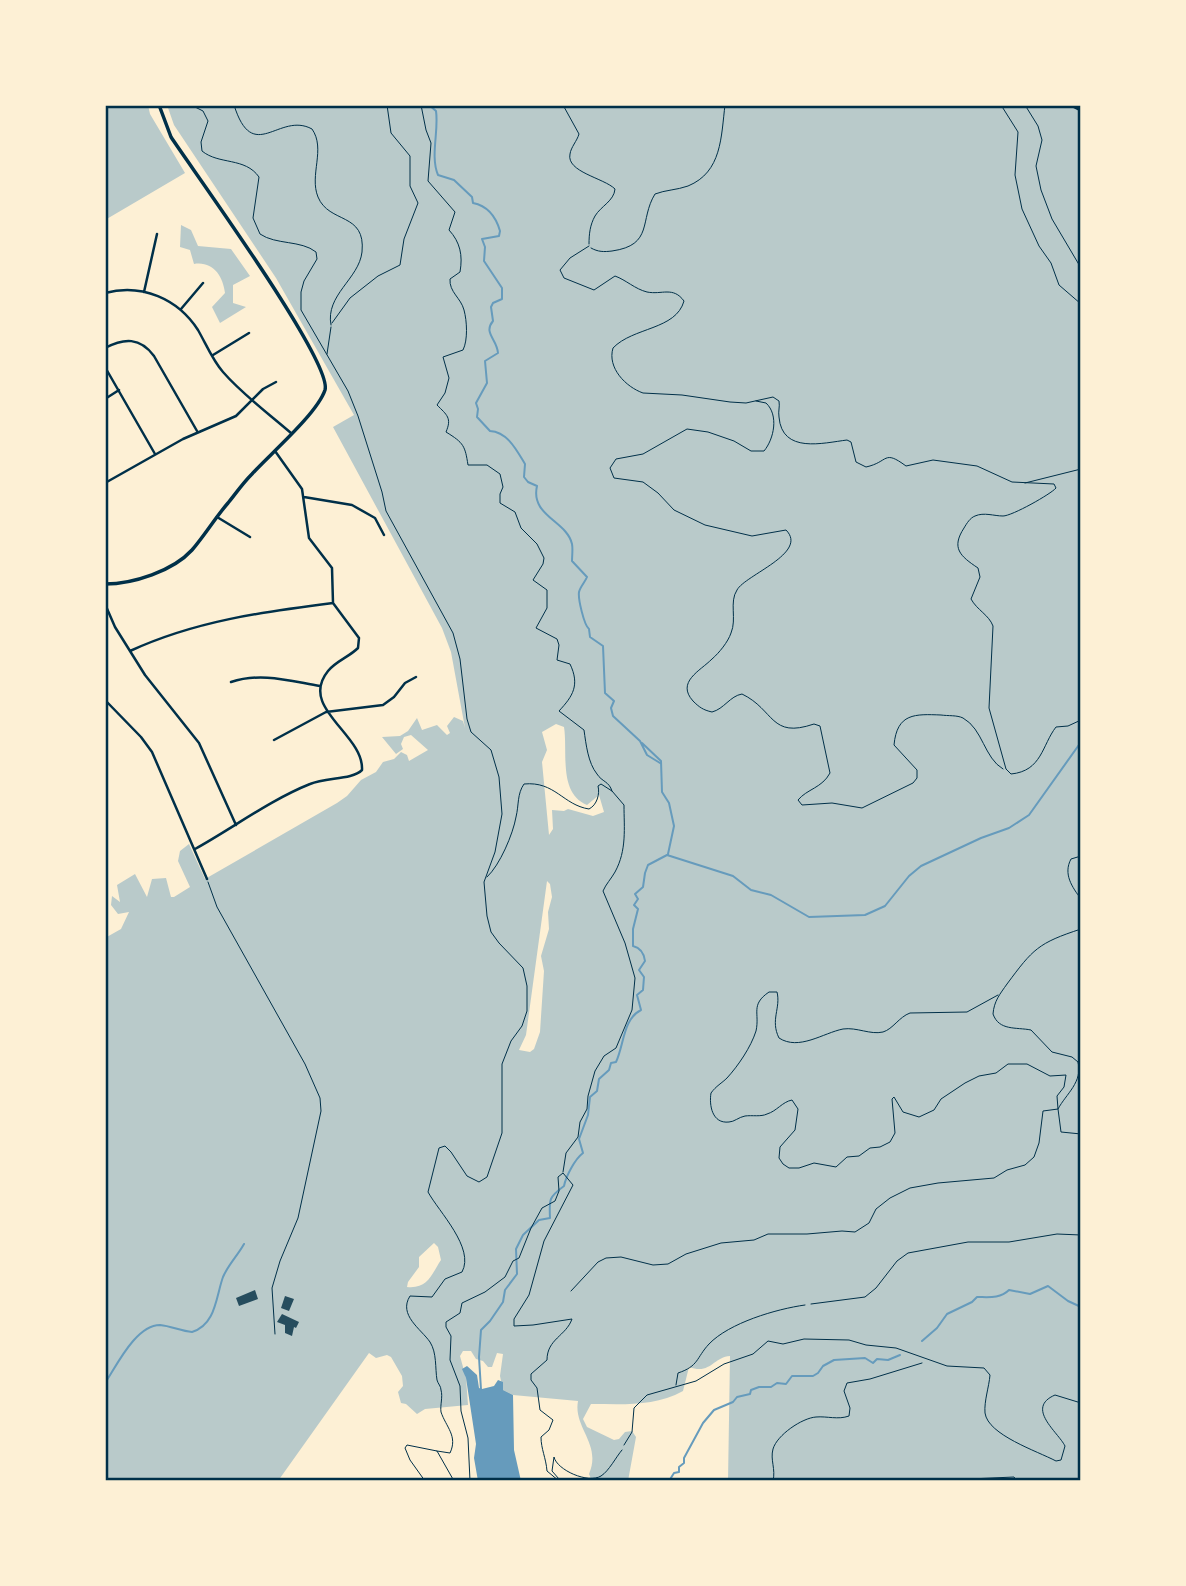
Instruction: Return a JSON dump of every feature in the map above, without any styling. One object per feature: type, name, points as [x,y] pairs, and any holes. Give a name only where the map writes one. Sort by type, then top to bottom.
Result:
[{"type":"main road","points":[[105,584],[124,583],[169,567],[191,552],[252,474],[292,434],[323,395],[326,386],[325,377],[297,327],[171,137],[159,105]]},
{"type":"main road","points":[[1071,105],[1081,110]]},
{"type":"street","points":[[144,292],[157,234]]},
{"type":"street","points":[[181,309],[203,283]]},
{"type":"street","points":[[105,293],[130,289],[166,299],[181,309],[196,327],[220,369],[292,434]]},
{"type":"street","points":[[213,355],[249,333]]},
{"type":"street","points":[[105,348],[116,342],[130,340],[150,350],[198,432]]},
{"type":"street","points":[[105,366],[155,454]]},
{"type":"street","points":[[105,483],[198,432],[236,416],[263,389],[276,382]]},
{"type":"street","points":[[105,399],[119,390]]},
{"type":"street","points":[[195,849],[299,789],[322,779],[355,776],[362,770],[362,761],[344,730],[326,712],[321,700],[320,686],[330,668],[354,653],[360,643],[357,634],[332,603],[332,568],[309,538],[305,525],[304,497],[298,482],[275,451]]},
{"type":"street","points":[[304,497],[352,505],[375,518],[384,535]]},
{"type":"street","points":[[217,517],[250,537]]},
{"type":"street","points":[[130,651],[184,628],[222,619],[332,603]]},
{"type":"street","points":[[105,604],[130,651],[153,686],[199,743],[236,825]]},
{"type":"street","points":[[230,682],[275,677],[320,686]]},
{"type":"street","points":[[274,740],[326,712],[383,705],[394,697],[405,682],[416,677]]},
{"type":"street","points":[[105,699],[152,752],[207,879]]},
{"type":"lane","points":[[1001,105],[1018,132],[1015,175],[1024,214],[1039,246],[1051,263],[1059,285],[1081,304]]},
{"type":"lane","points":[[207,879],[217,906],[300,1054],[320,1098],[321,1111],[298,1218],[272,1288],[275,1334]]},
{"type":"lane","points":[[676,1387],[678,1373],[695,1366],[708,1344],[744,1322],[768,1312],[805,1304]]},
{"type":"lane","points":[[624,1446],[632,1432],[634,1408],[650,1393],[696,1381],[724,1364],[752,1354],[768,1341],[789,1344],[804,1339],[849,1340],[896,1348],[947,1366],[984,1368],[990,1375],[985,1412],[988,1423],[999,1434],[1056,1461],[1061,1460],[1065,1446],[1046,1423],[1045,1404],[1055,1395],[1081,1403]]},
{"type":"path","points":[[191,105],[203,111],[208,121],[201,142],[202,151],[214,158],[241,163],[259,177],[253,218],[260,234],[274,241],[308,247],[316,252],[317,259],[304,281],[300,299],[304,317],[343,383],[358,416],[386,511],[453,632],[460,659],[471,732],[487,745],[496,761],[502,814],[495,852],[485,878],[489,925],[499,943],[523,968],[527,986],[527,1011],[502,1064],[502,1133],[487,1177],[479,1182],[470,1178],[445,1146],[439,1148],[435,1157],[428,1192],[456,1231],[466,1262],[462,1272],[444,1279],[432,1297],[410,1296],[407,1306],[413,1324],[433,1350],[437,1381],[442,1390],[442,1414],[449,1424],[452,1436],[450,1453],[418,1446],[407,1445],[405,1448],[425,1481]]},
{"type":"path","points":[[234,105],[241,125],[252,134],[266,135],[299,125],[312,129],[317,141],[315,184],[318,198],[327,208],[355,225],[362,236],[361,257],[334,301],[327,354]]},
{"type":"path","points":[[331,325],[351,298],[378,276],[400,265],[404,239],[417,207],[417,200],[410,186],[410,156],[391,133],[387,105]]},
{"type":"path","points":[[421,105],[431,143],[428,181],[455,212],[449,230],[455,237],[462,258],[460,272],[450,279],[450,286],[464,309],[467,337],[460,353],[443,357],[449,377],[437,405],[448,415],[450,422],[446,432],[466,449],[468,465],[487,465],[500,474],[503,487],[500,503],[515,512],[522,528],[537,544],[544,558],[543,565],[533,580],[547,590],[548,605],[536,628],[557,639],[557,660],[570,664],[573,672],[571,700],[559,711],[584,730],[585,744],[595,772],[611,785],[612,791]]},
{"type":"path","points":[[563,105],[579,134],[570,151],[571,164],[608,183],[615,190],[614,196],[594,218],[590,228],[589,246]]},
{"type":"path","points":[[589,246],[603,252],[622,250],[633,245],[643,233],[655,194],[688,186],[710,172],[717,158],[726,105]]},
{"type":"path","points":[[1025,105],[1038,126],[1042,139],[1037,166],[1041,190],[1052,219],[1081,268]]},
{"type":"path","points":[[589,246],[563,264],[560,271],[564,278],[594,290],[615,276],[645,292],[677,293],[684,301],[682,309],[670,320],[631,334],[613,348],[613,364],[629,386],[643,393],[730,402],[755,401],[766,403],[773,412],[772,440],[764,452],[751,451],[734,441],[708,432],[687,429],[643,454],[616,459],[610,468],[614,478],[643,482],[674,510],[705,525],[752,536],[786,530],[791,537],[790,544],[782,555],[737,589],[734,596],[732,632],[713,658],[691,676],[687,686],[689,697],[698,707],[712,712],[722,708],[736,695],[742,694],[758,704],[785,729],[797,730],[818,724],[822,730],[830,773],[822,785],[800,796],[798,800],[802,805],[832,803],[862,808],[913,783],[917,778],[917,770],[894,745],[898,728],[909,716],[922,714],[964,719],[975,727],[993,760],[1001,769],[1012,774],[1021,772],[1040,758],[1056,727],[1068,726],[1081,720]]},
{"type":"path","points":[[755,401],[769,397],[778,399],[783,430],[798,443],[817,445],[848,440],[851,442],[853,458],[860,465],[871,466],[890,456],[906,466],[933,460],[977,466],[1012,482],[1054,484],[1054,492],[1038,498],[1018,513],[1005,516],[976,515],[967,523],[957,541],[961,554],[978,568],[980,573],[971,599],[993,626],[989,708],[1006,769]]},
{"type":"path","points":[[1023,483],[1081,469]]},
{"type":"path","points":[[470,1481],[468,1438],[461,1411],[460,1386],[450,1360],[451,1336],[446,1322],[460,1313],[462,1303],[485,1292],[505,1277],[513,1261],[519,1258],[542,1208],[555,1200],[559,1191],[558,1177],[563,1172],[566,1153],[578,1137],[595,1071],[604,1056],[616,1048],[632,1010],[635,978],[625,943],[603,891],[614,873],[626,836],[623,821],[625,807],[612,791],[599,784],[593,807],[586,809],[577,806],[549,786],[522,786],[516,819],[498,864],[485,878]]},
{"type":"path","points":[[1081,856],[1071,859],[1068,865],[1070,882],[1081,898]]},
{"type":"path","points":[[571,1291],[598,1262],[606,1258],[621,1257],[628,1261],[644,1261],[653,1265],[668,1264],[686,1254],[721,1243],[754,1240],[768,1234],[855,1232],[869,1223],[876,1209],[909,1188],[994,1178],[1007,1170],[1025,1165],[1034,1157],[1039,1143],[1043,1111],[1058,1109],[1073,1090],[1079,1073],[1078,1062],[1052,1052],[1031,1030],[1008,1028],[996,1022],[993,1009],[998,995],[1027,957],[1053,938],[1081,929]]},
{"type":"path","points":[[998,995],[967,1012],[910,1013],[902,1016],[885,1031],[844,1029],[793,1044],[779,1038],[774,1017],[779,997],[777,992],[769,992],[758,1003],[755,1012],[756,1029],[748,1048],[730,1075],[711,1093],[714,1116],[720,1121],[728,1122],[745,1116],[766,1115],[792,1100],[797,1103],[798,1109],[795,1130],[780,1147],[783,1164],[789,1168],[814,1163],[836,1167],[847,1157],[859,1156],[870,1148],[890,1142],[895,1133],[891,1106],[894,1097],[903,1112],[919,1117],[927,1115],[941,1099],[979,1076],[996,1073],[1008,1064],[1027,1064],[1050,1076],[1066,1075],[1064,1087],[1057,1096],[1061,1132],[1081,1134]]},
{"type":"path","points":[[559,1481],[547,1471],[545,1457],[541,1451],[541,1437],[549,1430],[553,1420],[539,1408],[539,1396],[531,1374],[547,1360],[547,1349],[551,1342],[568,1328],[572,1319],[514,1326],[514,1319],[526,1303],[544,1241],[573,1185],[563,1172]]},
{"type":"path","points":[[805,1304],[865,1297],[876,1288],[897,1261],[908,1253],[968,1242],[1009,1242],[1057,1234],[1081,1235]]},
{"type":"path","points":[[773,1481],[775,1473],[772,1452],[781,1436],[810,1418],[840,1419],[849,1416],[850,1408],[844,1391],[848,1382],[920,1365],[926,1359]]},
{"type":"path","points":[[559,1481],[552,1471],[554,1457],[555,1463],[572,1475],[593,1478],[601,1476],[624,1446]]},
{"type":"path","points":[[437,1451],[454,1481]]},
{"type":"path","points":[[968,1481],[1014,1477],[1017,1481]]},
{"type":"shaded area","points":[[105,105],[148,105],[150,114],[185,173],[105,220]]},
{"type":"shaded area","points":[[167,105],[1081,105],[1081,1481],[728,1481],[730,1356],[702,1369],[689,1367],[683,1391],[661,1400],[638,1404],[591,1404],[583,1419],[587,1427],[614,1440],[619,1439],[625,1432],[632,1431],[636,1437],[628,1481],[592,1481],[589,1474],[592,1454],[579,1420],[578,1401],[513,1395],[503,1390],[500,1376],[503,1354],[497,1353],[492,1367],[488,1367],[483,1361],[476,1359],[471,1351],[463,1351],[460,1356],[466,1378],[468,1405],[425,1409],[417,1414],[401,1403],[398,1392],[403,1386],[402,1376],[391,1357],[387,1355],[376,1358],[369,1353],[278,1481],[105,1481],[105,938],[121,929],[129,912],[118,914],[111,905],[112,896],[120,902],[117,885],[135,874],[147,897],[152,879],[166,878],[171,897],[174,897],[190,887],[178,861],[180,851],[189,844],[205,879],[337,803],[361,780],[376,772],[383,762],[394,759],[401,752],[407,755],[409,761],[428,750],[411,735],[404,737],[401,744],[403,749],[396,754],[382,737],[400,736],[408,731],[417,718],[422,730],[437,725],[447,735],[450,733],[447,726],[454,717],[463,721],[465,728],[451,652],[442,628],[333,427],[354,415],[276,278],[174,125]],"holes":[[[556,724],[564,727],[566,771],[572,791],[587,805],[599,795],[604,812],[593,816],[568,809],[552,810],[553,829],[549,835],[542,762],[547,750],[542,732]],[[547,881],[552,897],[548,912],[549,929],[541,956],[544,971],[540,1032],[534,1049],[530,1052],[519,1050],[526,1035]],[[434,1243],[438,1247],[441,1260],[424,1283],[407,1287],[419,1267],[419,1257]]]},
{"type":"shaded area","points":[[181,225],[191,230],[198,246],[231,249],[250,276],[233,285],[233,303],[246,307],[220,323],[212,307],[225,293],[222,281],[212,267],[194,264],[190,250],[180,247]]},
{"type":"water","points":[[467,1366],[477,1375],[479,1388],[494,1386],[498,1380],[503,1382],[503,1390],[513,1395],[514,1450],[521,1481],[478,1481],[474,1458],[476,1444],[466,1378],[462,1369]]},
{"type":"building","points":[[255,1290],[258,1299],[239,1306],[236,1298]]},
{"type":"building","points":[[285,1296],[294,1299],[289,1311],[281,1308]]},
{"type":"building","points":[[282,1314],[299,1322],[296,1328],[294,1327],[292,1336],[285,1333],[285,1325],[277,1322]]},
{"type":"waterway","points":[[429,105],[436,111],[435,160],[438,175],[454,180],[472,197],[473,203],[487,209],[500,231],[499,236],[482,239],[485,247],[484,261],[502,288],[502,299],[491,307],[493,321],[489,329],[498,353],[485,361],[487,383],[476,403],[477,417],[490,431],[502,435],[511,443],[525,464],[524,477],[537,486],[539,504],[569,536],[572,561],[587,577],[579,592],[580,606],[590,637],[603,646],[605,693],[614,701],[611,708],[613,716],[640,741],[647,755],[660,763]]},
{"type":"waterway","points":[[481,1390],[481,1330],[503,1302],[505,1290],[517,1274],[516,1249],[523,1235],[539,1220],[550,1218],[551,1199],[564,1186],[571,1168],[583,1153],[579,1139],[588,1115],[590,1097],[597,1091],[599,1079],[609,1070],[611,1063],[616,1062],[627,1026],[641,1010],[637,995],[643,990],[644,977],[639,970],[645,961],[642,951],[633,946],[633,929],[638,909],[634,905],[638,899],[635,894],[643,887],[648,865],[667,855],[733,876],[751,890],[771,895],[809,917],[865,915],[885,906],[909,876],[921,866],[1009,828],[1029,815],[1081,742]]},
{"type":"waterway","points":[[642,743],[661,761],[662,792],[669,803],[674,826],[668,854]]},
{"type":"waterway","points":[[105,1383],[128,1347],[151,1327],[160,1325],[192,1332],[206,1323],[211,1317],[225,1273],[244,1244]]},
{"type":"waterway","points":[[922,1341],[937,1328],[947,1314],[977,1297],[998,1296],[1009,1290],[1030,1294],[1048,1286],[1081,1307]]},
{"type":"waterway","points":[[669,1481],[674,1473],[679,1472],[679,1467],[684,1463],[684,1458],[703,1423],[714,1410],[733,1402],[737,1397],[750,1394],[751,1390],[759,1387],[786,1384],[792,1376],[813,1376],[834,1360],[865,1358],[873,1363],[877,1359],[888,1360],[900,1355]]}]
